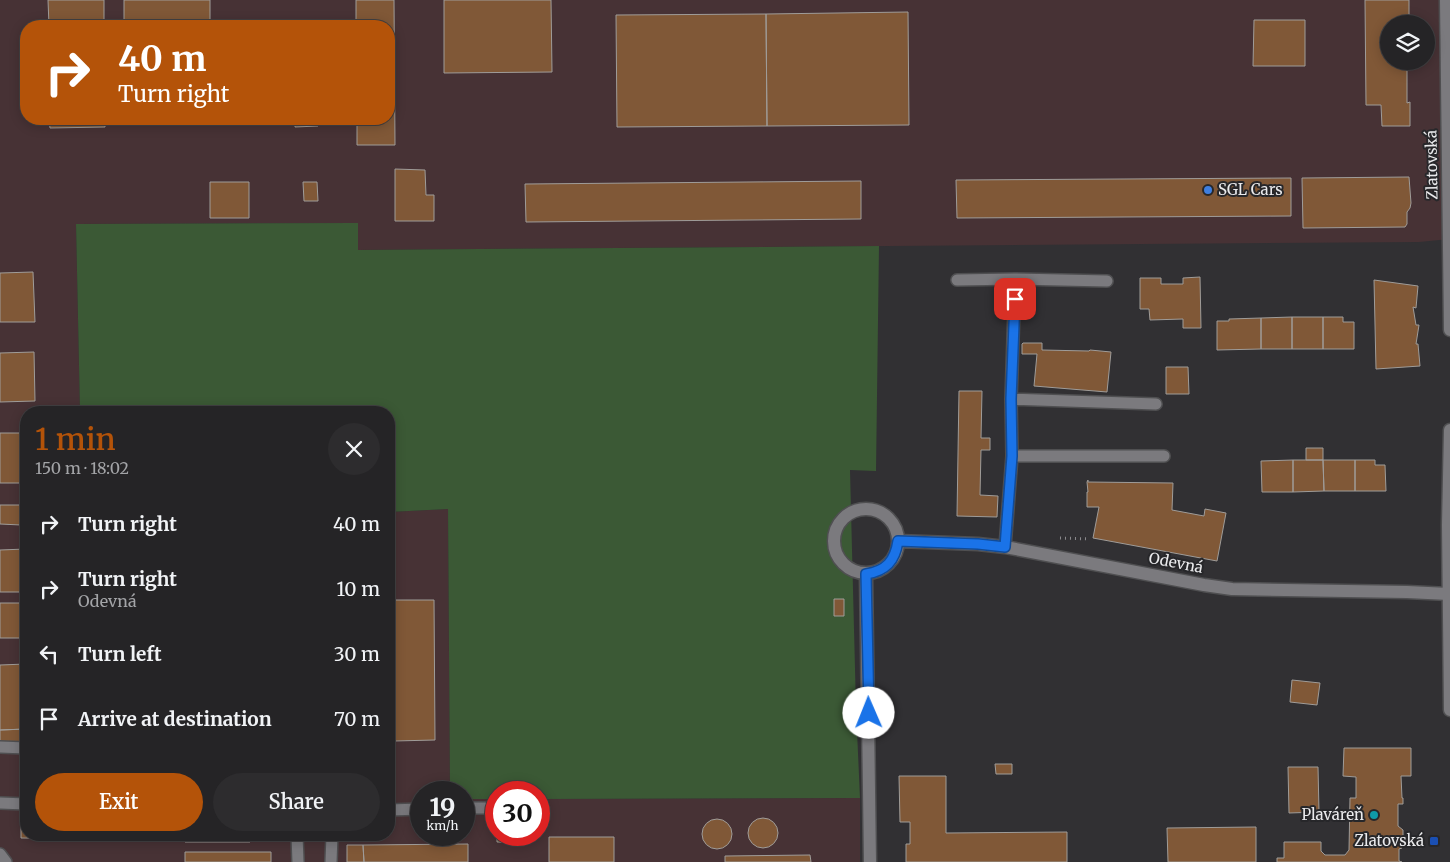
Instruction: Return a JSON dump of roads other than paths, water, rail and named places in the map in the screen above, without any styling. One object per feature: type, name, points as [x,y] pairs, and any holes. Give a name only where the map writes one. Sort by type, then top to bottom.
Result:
[{"type":"street","name":"Zlatovská","points":[[1446,0],[1450,330]]},
{"type":"street","points":[[1450,430],[1448,525],[1450,710]]},
{"type":"street","points":[[865,509],[875,510],[885,515],[897,531],[898,541],[897,551],[892,560],[881,570],[866,574],[847,568],[835,552],[833,542],[839,523],[846,515],[855,510],[865,509]]},
{"type":"street","name":"Odevná","points":[[898,541],[1005,547],[1232,589],[1449,594]]},
{"type":"street","points":[[866,574],[870,862]]},
{"type":"lane","points":[[1005,547],[1012,456],[1011,399],[1016,279]]},
{"type":"lane","points":[[957,280],[1107,281]]},
{"type":"lane","points":[[1011,399],[1156,404]]},
{"type":"lane","points":[[1012,456],[1164,456]]},
{"type":"lane","points":[[0,748],[20,748]]},
{"type":"lane","points":[[0,804],[20,804]]},
{"type":"lane","points":[[475,808],[485,808]]},
{"type":"lane","points":[[395,810],[410,809]]},
{"type":"lane","points":[[297,841],[298,862]]},
{"type":"lane","points":[[331,862],[332,841]]},
{"type":"lane","points":[[0,854],[6,862]]},
{"type":"place","name":"SGL Cars","points":[[1208,190]]},
{"type":"place","name":"Plaváreň","points":[[1374,815]]},
{"type":"place","name":"Zlatovská","points":[[1434,841]]}]
